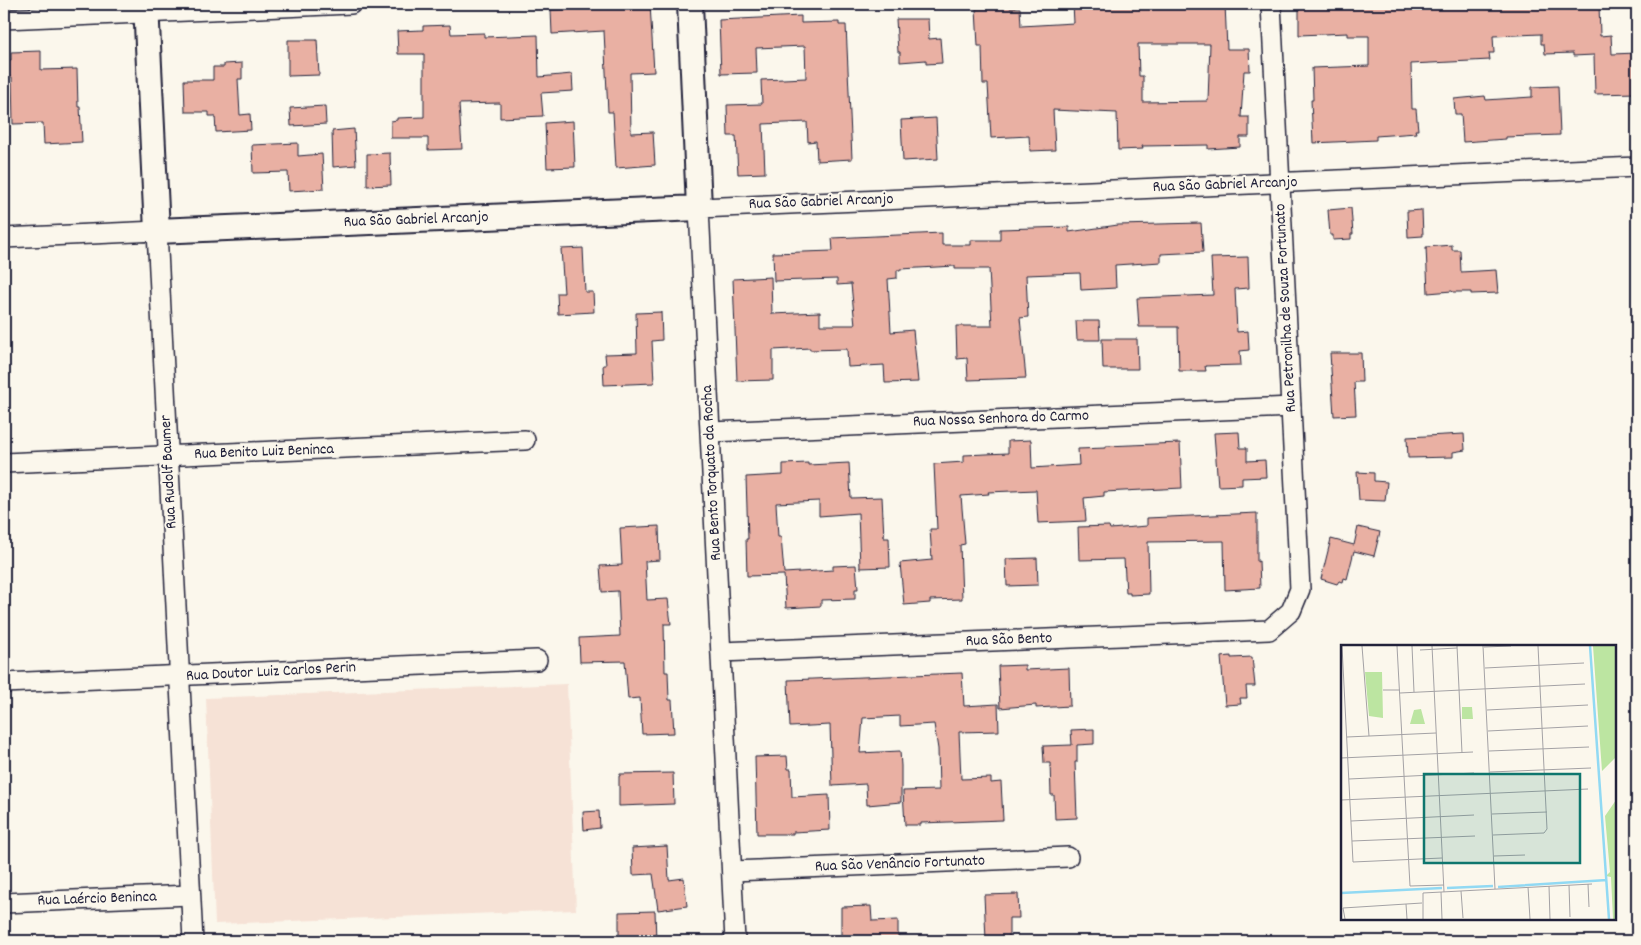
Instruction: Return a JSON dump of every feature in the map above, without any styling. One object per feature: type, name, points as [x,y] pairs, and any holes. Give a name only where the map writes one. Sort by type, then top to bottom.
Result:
[{"type":"street","points":[[4,19],[146,8],[351,4]]},
{"type":"street","name":"Rua Bento Torquato da Rocha","points":[[690,4],[735,941]]},
{"type":"street","name":"Rua Petronilha de Souza Fortunato","points":[[1271,4],[1300,589],[1291,612]]},
{"type":"street","name":"Rua Rudolf Baumer","points":[[146,8],[193,941]]},
{"type":"street","name":"Rua São Gabriel Arcanjo","points":[[4,238],[1637,167]]},
{"type":"street","name":"Rua Nossa Senhora do Carmo","points":[[710,432],[1291,407]]},
{"type":"street","name":"Rua Benito Luiz Beninca","points":[[4,463],[525,440]]},
{"type":"street","name":"Rua São Bento","points":[[721,652],[1269,630],[1291,612]]},
{"type":"street","name":"Rua Doutor Luiz Carlos Perin","points":[[4,683],[537,660]]},
{"type":"street","name":"Rua São Venâncio Fortunato","points":[[732,871],[1068,857]]},
{"type":"street","name":"Rua Laércio Beninca","points":[[4,903],[190,895]]},
{"type":"shaded area","points":[[567,684],[576,910],[215,924],[206,698]]},
{"type":"building","points":[[575,4],[650,4],[654,72],[630,73],[631,133],[653,132],[655,165],[616,168],[613,112],[608,112],[604,31],[552,34],[551,10],[576,9]]},
{"type":"building","points":[[1073,4],[1105,4],[1105,6],[1225,4],[1227,49],[1249,49],[1250,71],[1244,71],[1241,117],[1249,117],[1249,137],[1240,137],[1240,147],[1208,149],[1208,145],[1142,146],[1143,149],[1118,150],[1117,113],[1053,110],[1055,150],[1030,151],[1029,136],[991,138],[988,84],[983,84],[982,46],[978,46],[976,9],[1010,6],[1010,8],[1020,8],[1021,26],[1074,23]],"holes":[[[1138,44],[1210,44],[1208,101],[1143,102],[1143,76],[1139,76]]]},
{"type":"building","points":[[1348,4],[1418,4],[1419,6],[1599,4],[1600,36],[1611,35],[1612,54],[1637,53],[1637,93],[1595,94],[1594,55],[1573,56],[1573,53],[1545,54],[1544,44],[1541,44],[1541,34],[1493,36],[1494,53],[1489,53],[1490,60],[1411,64],[1412,109],[1416,109],[1418,130],[1415,130],[1416,133],[1376,136],[1376,140],[1313,143],[1312,68],[1369,66],[1369,36],[1348,36],[1348,33],[1299,35],[1299,7]]},
{"type":"building","points":[[801,16],[801,23],[839,22],[839,25],[846,25],[852,159],[817,161],[816,141],[808,142],[807,122],[763,124],[765,173],[738,174],[736,136],[728,136],[727,105],[762,104],[761,80],[806,78],[805,46],[756,48],[757,73],[721,74],[719,20]]},
{"type":"building","points":[[896,19],[928,19],[929,39],[940,38],[942,63],[926,64],[926,60],[900,62]]},
{"type":"building","points":[[450,25],[451,34],[484,33],[484,37],[538,35],[539,77],[572,74],[573,91],[541,93],[543,116],[500,118],[500,103],[459,104],[462,149],[428,150],[428,138],[391,138],[391,121],[397,120],[397,118],[424,117],[424,54],[398,54],[397,31],[423,30],[423,26]]},
{"type":"building","points":[[288,40],[317,40],[319,75],[288,76]]},
{"type":"building","points":[[41,51],[41,70],[77,69],[78,107],[80,107],[82,142],[44,144],[43,123],[13,124],[12,77],[4,77],[4,60],[11,60],[11,52]]},
{"type":"building","points":[[242,63],[242,79],[238,79],[240,115],[250,114],[251,130],[216,132],[215,116],[209,116],[209,112],[185,112],[184,80],[213,80],[213,67],[224,67],[224,64]]},
{"type":"building","points":[[1558,86],[1560,135],[1506,137],[1506,139],[1463,142],[1461,114],[1455,114],[1454,99],[1485,96],[1486,100],[1532,97],[1532,87]]},
{"type":"building","points":[[325,106],[326,124],[291,126],[290,108]]},
{"type":"building","points":[[936,118],[938,159],[903,161],[901,120]]},
{"type":"building","points":[[573,121],[575,167],[547,168],[545,123]]},
{"type":"building","points":[[354,129],[356,165],[333,167],[332,131]]},
{"type":"building","points":[[298,143],[298,156],[322,154],[324,189],[289,191],[288,172],[253,173],[252,145]]},
{"type":"building","points":[[390,153],[391,185],[367,186],[367,154]]},
{"type":"building","points":[[1351,208],[1353,234],[1351,234],[1351,239],[1333,240],[1333,235],[1330,235],[1328,210]]},
{"type":"building","points":[[1422,210],[1423,236],[1408,237],[1407,211]]},
{"type":"building","points":[[1201,223],[1203,252],[1161,254],[1161,262],[1115,265],[1116,288],[1081,290],[1080,273],[1026,275],[1028,317],[1020,318],[1026,378],[968,380],[967,358],[957,359],[956,326],[992,326],[989,269],[955,269],[955,266],[900,269],[897,270],[897,278],[888,279],[891,332],[913,330],[918,382],[885,383],[884,365],[848,367],[847,349],[810,350],[810,348],[773,350],[773,380],[737,381],[733,279],[771,277],[772,314],[820,312],[820,325],[855,325],[851,284],[837,285],[837,279],[774,281],[773,253],[833,251],[832,238],[942,233],[942,245],[971,245],[971,240],[1000,240],[1000,229],[1069,227],[1069,232],[1118,225]]},
{"type":"building","points":[[1452,245],[1452,250],[1460,250],[1461,272],[1496,270],[1498,293],[1471,294],[1471,292],[1452,291],[1428,293],[1426,247]]},
{"type":"building","points":[[583,248],[585,292],[593,292],[594,312],[558,314],[557,293],[564,293],[561,249]]},
{"type":"building","points":[[1248,257],[1249,288],[1235,289],[1237,332],[1248,331],[1249,350],[1240,351],[1241,365],[1205,366],[1206,371],[1179,371],[1178,327],[1139,327],[1137,298],[1213,295],[1211,258]]},
{"type":"building","points":[[661,312],[662,340],[652,341],[654,383],[604,385],[603,365],[606,365],[605,354],[637,353],[636,313]]},
{"type":"building","points":[[1076,321],[1099,321],[1100,340],[1077,340]]},
{"type":"building","points":[[1102,339],[1137,339],[1138,369],[1103,369]]},
{"type":"building","points":[[1330,353],[1361,353],[1362,382],[1354,382],[1356,415],[1334,416]]},
{"type":"building","points":[[1239,432],[1240,448],[1247,448],[1247,461],[1265,460],[1266,477],[1242,478],[1242,485],[1218,486],[1214,433]]},
{"type":"building","points":[[1464,434],[1465,450],[1453,452],[1453,457],[1408,458],[1407,437]]},
{"type":"building","points":[[1031,440],[1032,468],[1079,465],[1078,449],[1180,443],[1182,488],[1104,492],[1104,496],[1084,498],[1086,521],[1038,523],[1036,490],[988,492],[989,494],[961,496],[965,544],[960,545],[962,599],[930,600],[930,603],[904,605],[900,563],[932,560],[930,529],[937,529],[934,464],[964,462],[964,455],[1008,453],[1008,441]]},
{"type":"building","points":[[808,463],[808,465],[849,463],[851,498],[882,497],[884,538],[889,538],[890,567],[860,568],[858,513],[819,516],[819,501],[776,503],[778,537],[781,537],[784,573],[833,570],[833,566],[856,565],[858,589],[855,589],[855,599],[821,600],[821,606],[786,608],[784,575],[747,576],[746,477],[783,475],[783,464]]},
{"type":"building","points":[[1357,472],[1374,473],[1374,481],[1387,482],[1385,501],[1359,500]]},
{"type":"building","points":[[1257,513],[1257,562],[1259,561],[1260,588],[1225,590],[1224,541],[1148,542],[1149,594],[1130,595],[1130,593],[1126,593],[1124,559],[1079,560],[1078,527],[1109,526],[1110,529],[1147,526],[1147,518]]},
{"type":"building","points":[[659,526],[660,560],[645,561],[647,600],[668,599],[671,624],[664,624],[665,672],[668,672],[669,700],[672,700],[674,733],[642,734],[640,698],[628,699],[625,661],[580,662],[579,638],[620,636],[618,591],[602,592],[600,566],[622,565],[620,528]]},
{"type":"building","points":[[1358,527],[1380,532],[1374,556],[1354,551],[1347,579],[1344,578],[1343,582],[1339,581],[1337,584],[1321,579],[1331,539],[1354,545]]},
{"type":"building","points":[[1037,558],[1038,585],[1007,586],[1006,559]]},
{"type":"building","points":[[1231,656],[1231,658],[1252,657],[1255,686],[1246,686],[1247,698],[1240,698],[1241,704],[1225,705],[1221,657]]},
{"type":"building","points":[[1025,665],[1025,670],[1069,668],[1070,706],[1036,708],[1036,705],[1000,708],[998,666]]},
{"type":"building","points":[[962,673],[964,706],[998,704],[999,731],[959,732],[961,779],[991,778],[991,783],[1001,782],[1003,820],[905,825],[903,791],[939,790],[938,749],[934,724],[900,726],[900,716],[863,718],[860,753],[900,751],[901,766],[901,802],[867,805],[866,784],[832,786],[830,725],[790,727],[788,680]]},
{"type":"building","points":[[1094,729],[1094,744],[1077,745],[1077,762],[1075,762],[1077,818],[1055,819],[1054,795],[1051,795],[1050,763],[1044,763],[1043,746],[1072,745],[1071,730]]},
{"type":"building","points":[[787,756],[788,769],[791,769],[792,797],[829,795],[830,830],[793,832],[793,834],[757,834],[755,757]]},
{"type":"building","points":[[673,773],[674,804],[619,806],[620,774]]},
{"type":"building","points":[[599,811],[600,828],[584,830],[583,812]]},
{"type":"building","points":[[667,846],[669,880],[684,878],[687,906],[658,910],[653,874],[633,875],[632,848]]},
{"type":"building","points":[[1018,894],[1019,918],[1009,918],[1009,939],[986,940],[984,895]]},
{"type":"building","points":[[871,906],[872,921],[898,920],[898,941],[841,941],[841,907]]},
{"type":"building","points":[[655,911],[656,941],[619,941],[619,912]]}]
